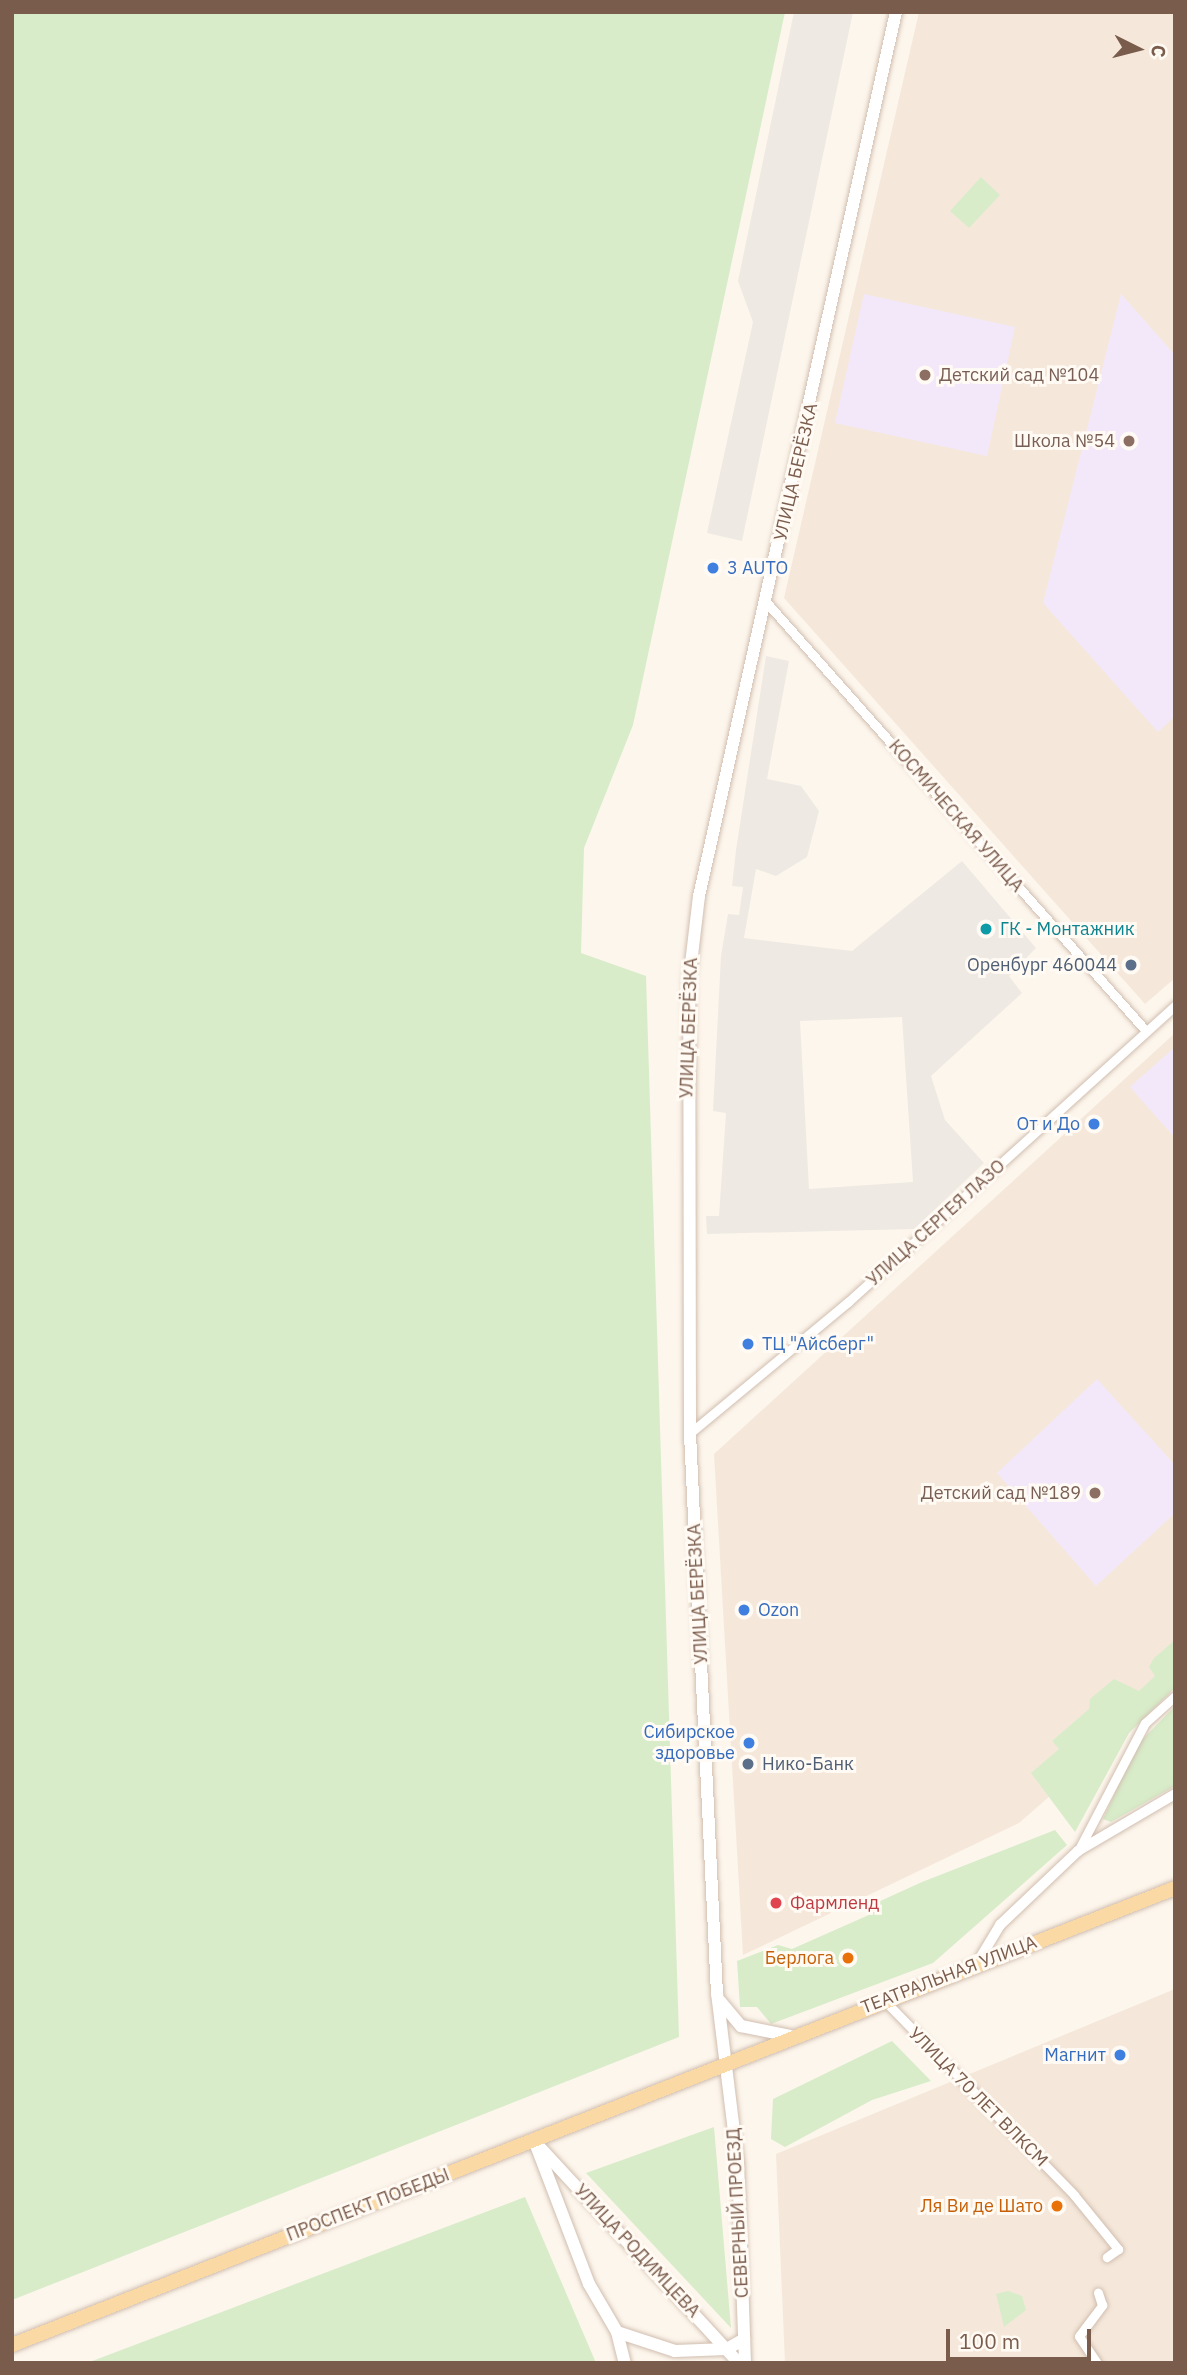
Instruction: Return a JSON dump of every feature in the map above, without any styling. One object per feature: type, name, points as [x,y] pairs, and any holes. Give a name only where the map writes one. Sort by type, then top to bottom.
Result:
[{"type":"main road","name":"УЛИЦА БЕРЁЗКА","points":[[723,2064],[717,1994],[690,1433],[686,1141],[692,943],[897,12]]},
{"type":"main road","name":"ТЕАТРАЛЬНАЯ УЛИЦА","points":[[723,2064],[1175,1888]]},
{"type":"main road","points":[[717,1994],[741,2026],[790,2036]]},
{"type":"main road","name":"ПРОСПЕКТ ПОБЕДЫ","points":[[12,2345],[723,2064]]},
{"type":"main road","name":"СЕВЕРНЫЙ ПРОЕЗД","points":[[723,2064],[738,2164],[745,2363]]},
{"type":"main road","points":[[534,2140],[594,2295],[617,2332],[625,2363]]},
{"type":"main road","name":"УЛИЦА РОДИМЦЕВА","points":[[534,2140],[739,2363]]},
{"type":"main road","points":[[617,2332],[671,2357],[727,2349],[744,2339]]},
{"type":"street","name":"КОСМИЧЕСКАЯ УЛИЦА","points":[[766,603],[1146,1031]]},
{"type":"street","name":"УЛИЦА СЕРГЕЯ ЛАЗО","points":[[690,1433],[848,1302],[1175,1005]]},
{"type":"street","points":[[1078,1851],[1145,1723],[1175,1696]]},
{"type":"street","points":[[976,1965],[1000,1925],[1078,1851],[1175,1794]]},
{"type":"street","name":"УЛИЦА 70 ЛЕТ ВЛКСМ","points":[[884,2000],[1074,2195],[1118,2249],[1107,2257]]},
{"type":"street","points":[[1097,2363],[1079,2336],[1102,2305],[1098,2293]]},
{"type":"shaded area","points":[[794,12],[853,12],[742,541],[707,533],[753,322],[738,281]]},
{"type":"shaded area","points":[[919,12],[1175,12],[1175,978],[1145,1004],[784,598]]},
{"type":"shaded area","name":"Детский сад №104","points":[[864,294],[1015,327],[987,456],[835,423]]},
{"type":"shaded area","name":"Школа №54","points":[[1121,294],[1175,355],[1175,716],[1158,732],[1043,603]]},
{"type":"shaded area","points":[[766,656],[789,661],[767,779],[801,786],[819,811],[807,857],[776,876],[756,869],[744,938],[852,951],[962,861],[1036,948],[1009,976],[1022,993],[931,1076],[945,1120],[984,1163],[914,1229],[707,1234],[706,1216],[719,1216],[726,1113],[713,1111],[721,956],[728,914],[739,915],[743,887],[732,886]],"holes":[[[902,1017],[913,1182],[809,1189],[800,1021]]]},
{"type":"shaded area","points":[[1175,1033],[1175,1687],[1019,1823],[743,1955],[714,1454]]},
{"type":"shaded area","points":[[1175,1047],[1175,1138],[1130,1087]]},
{"type":"shaded area","name":"Детский сад №189","points":[[1097,1379],[1175,1465],[1175,1513],[1096,1586],[997,1473]]},
{"type":"shaded area","points":[[1175,1989],[1175,2363],[785,2363],[776,2154]]},
{"type":"green space","points":[[12,12],[785,12],[633,725],[584,848],[581,953],[646,976],[679,2037],[12,2300]]},
{"type":"green space","points":[[981,177],[1000,195],[969,228],[950,211]]},
{"type":"green space","points":[[1175,1640],[1175,1688],[1129,1733],[1075,1832],[1031,1773],[1059,1749],[1052,1741],[1089,1709],[1090,1699],[1114,1679],[1139,1691],[1155,1676],[1149,1667],[1154,1658]]},
{"type":"green space","points":[[1175,1706],[1175,1786],[1111,1822],[1103,1819],[1137,1745]]},
{"type":"green space","points":[[1055,1830],[1067,1845],[933,1963],[771,2024],[757,2007],[740,2007],[737,1961],[778,1945],[792,1949],[871,1914],[876,1903],[922,1882]]},
{"type":"green space","points":[[892,2041],[931,2081],[872,2100],[785,2147],[771,2139],[773,2099]]},
{"type":"green space","points":[[714,2127],[731,2328],[586,2173]]},
{"type":"green space","points":[[525,2197],[596,2363],[87,2363]]},
{"type":"green space","points":[[1008,2291],[1022,2296],[1026,2310],[1004,2327],[996,2294]]},
{"type":"place","name":"Детский сад №104","points":[[925,375]]},
{"type":"place","name":"Школа №54","points":[[1129,441]]},
{"type":"place","name":"3 AUTO","points":[[713,568]]},
{"type":"place","name":"ГК - Монтажник","points":[[986,929]]},
{"type":"place","name":"Оренбург 460044","points":[[1131,965]]},
{"type":"place","name":"От и До","points":[[1094,1124]]},
{"type":"place","name":"ТЦ \"Айсберг\"","points":[[748,1344]]},
{"type":"place","name":"Детский сад №189","points":[[1095,1493]]},
{"type":"place","name":"Ozon","points":[[744,1610]]},
{"type":"place","name":"Сибирское здоровье","points":[[749,1743]]},
{"type":"place","name":"Нико-Банк","points":[[748,1764]]},
{"type":"place","name":"Фармленд","points":[[776,1903]]},
{"type":"place","name":"Берлога","points":[[848,1958]]},
{"type":"place","name":"Магнит","points":[[1120,2055]]},
{"type":"place","name":"Ля Ви де Шато","points":[[1057,2206]]}]
